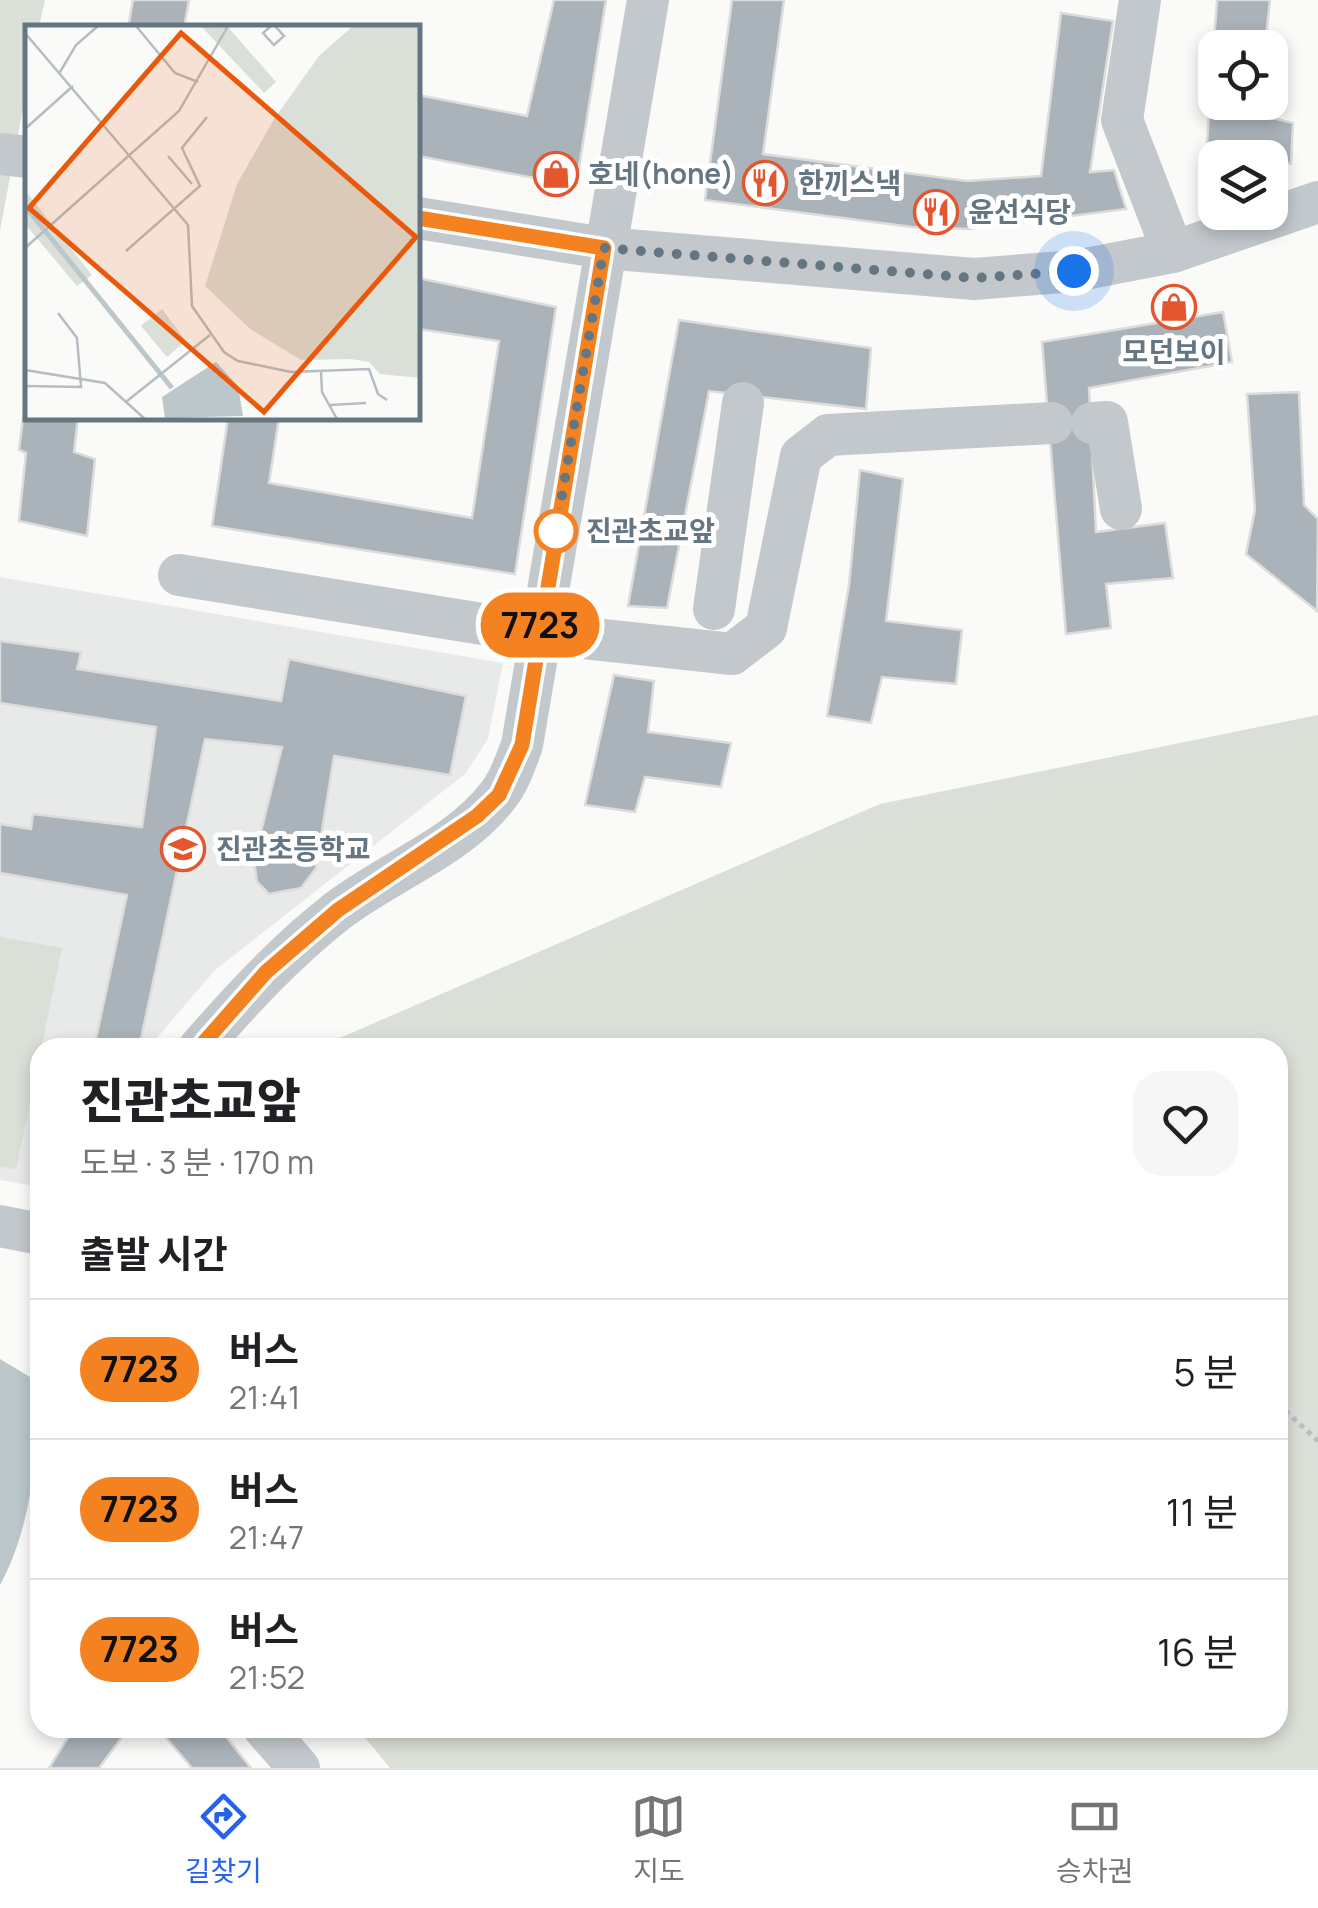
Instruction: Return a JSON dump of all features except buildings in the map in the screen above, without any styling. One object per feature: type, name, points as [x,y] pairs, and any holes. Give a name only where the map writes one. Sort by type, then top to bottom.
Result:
[{"type":"street","points":[[207,1038],[266,972],[338,910],[448,838],[499,795],[522,745],[648,0]]},
{"type":"street","points":[[1140,0],[1122,120],[1173,252]]},
{"type":"street","points":[[0,154],[25,157]]},
{"type":"street","points":[[420,218],[604,248],[974,278],[1074,271],[1173,252],[1318,202]]},
{"type":"street","points":[[714,609],[744,403]]},
{"type":"street","points":[[179,576],[538,633],[732,654],[766,628],[800,456],[828,435],[1107,422],[1122,509]]},
{"type":"street","points":[[730,510],[788,517]]},
{"type":"street","points":[[0,1226],[30,1232]]},
{"type":"street","points":[[273,1738],[299,1768]]},
{"type":"path","points":[[1288,1413],[1318,1441]]},
{"type":"shaded area","points":[[0,0],[45,0],[39,25],[25,25],[25,98],[0,230]]},
{"type":"shaded area","name":"진관초등학교","points":[[0,577],[503,663],[488,739],[465,774],[215,970],[157,1038],[30,1038],[30,1185],[0,1180]]},
{"type":"shaded area","points":[[1318,715],[1318,1768],[390,1768],[365,1738],[1288,1738],[1288,1038],[340,1038],[880,804]]},
{"type":"shaded area","points":[[0,937],[62,948],[43,1038],[30,1038],[30,1102],[16,1169],[0,1167]]},
{"type":"shaded area","points":[[0,1359],[30,1377],[30,1492],[20,1537],[0,1585]]},
{"type":"bus line","name":"7723","points":[[208,1038],[266,972],[338,910],[477,816],[499,795],[522,745],[604,248],[420,218]]},
{"type":"place","name":"호네(hone)","points":[[556,174]]},
{"type":"place","name":"한끼스낵","points":[[765,183]]},
{"type":"place","name":"윤선식당","points":[[936,212]]},
{"type":"place","name":"모던보이","points":[[1174,307]]},
{"type":"place","name":"진관초교앞","points":[[556,531]]},
{"type":"place","name":"진관초등학교","points":[[183,849]]},
{"type":"route","points":[[556,531],[604,248],[974,278],[1074,271]]}]
